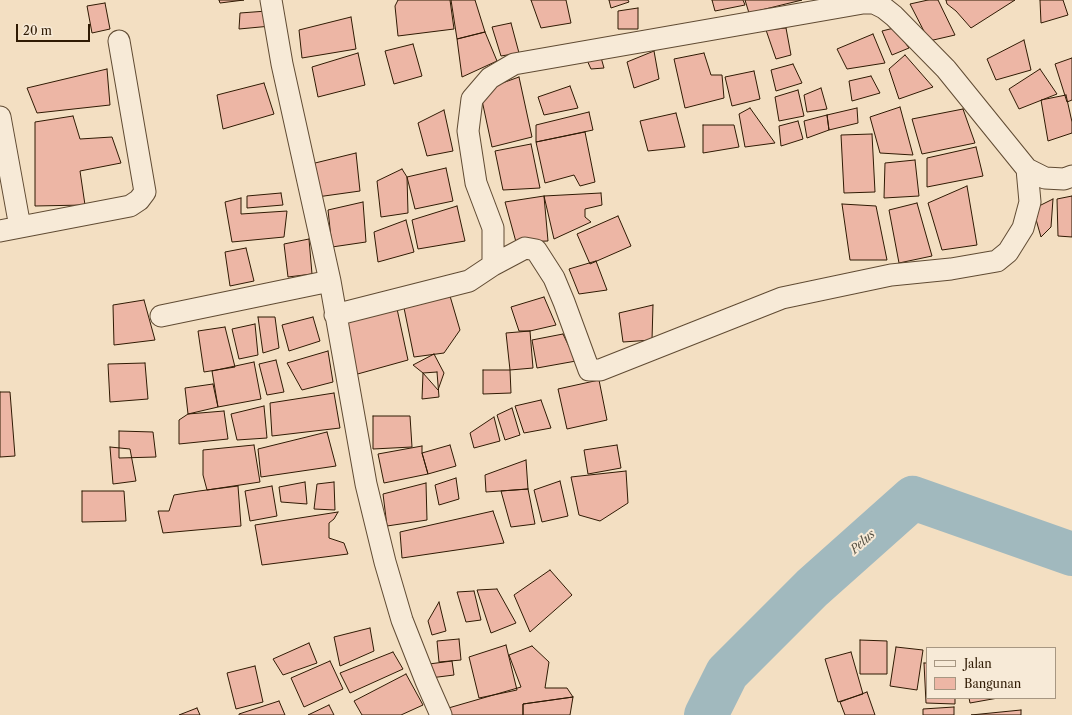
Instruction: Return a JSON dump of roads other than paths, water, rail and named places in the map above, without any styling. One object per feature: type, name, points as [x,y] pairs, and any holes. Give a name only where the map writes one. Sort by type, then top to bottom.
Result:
[{"type":"street","points":[[271,0],[282,64],[330,280],[366,484],[385,562],[402,620],[441,715]]},
{"type":"street","points":[[493,265],[493,228],[476,183],[468,131],[472,99],[490,78],[514,64],[863,3],[874,3],[884,8],[894,16],[946,68],[1027,169],[1045,178],[1064,179],[1072,176]]},
{"type":"street","points":[[0,231],[130,206],[139,200],[145,192],[119,41]]},
{"type":"street","points":[[0,117],[20,227]]},
{"type":"street","points":[[336,315],[469,281],[493,265],[525,248],[536,250],[554,278],[589,370],[600,370],[782,298],[891,275],[951,269],[997,261],[1008,252],[1023,228],[1030,202],[1027,169]]},
{"type":"street","points":[[161,316],[330,280]]},
{"type":"waterway","name":"Pelus","points":[[706,715],[727,673],[812,588],[913,498],[1072,554]]}]
